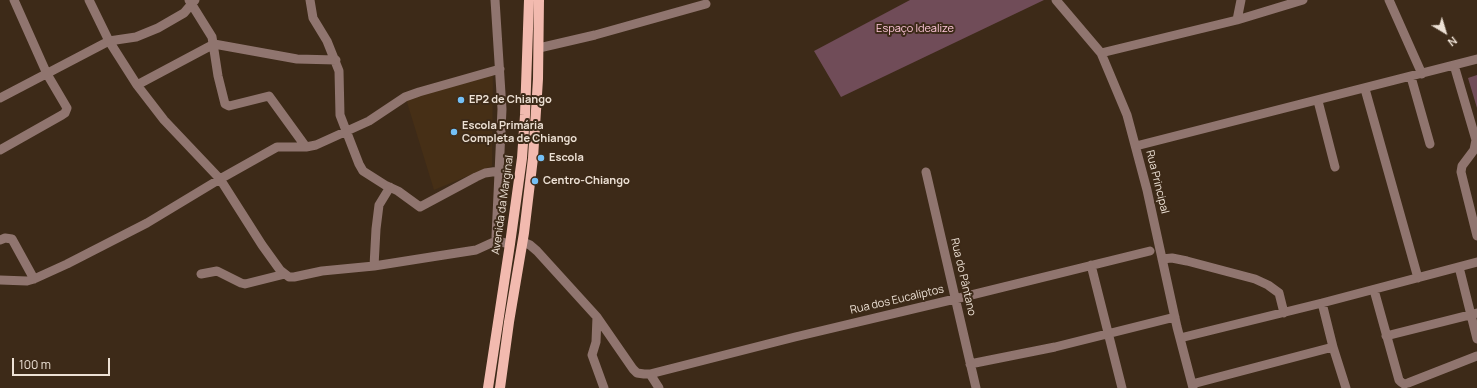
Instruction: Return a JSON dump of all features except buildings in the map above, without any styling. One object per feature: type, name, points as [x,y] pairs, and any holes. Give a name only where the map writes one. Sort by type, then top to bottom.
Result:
[{"type":"main road","name":"Avenida da Marginal","points":[[488,388],[522,158],[529,0]]},
{"type":"main road","points":[[500,388],[509,322],[523,242],[533,158],[540,0]]},
{"type":"street","points":[[0,150],[65,113],[67,108],[47,74],[14,0]]},
{"type":"street","points":[[89,0],[109,41],[138,85],[164,120],[220,179],[262,245],[285,274]]},
{"type":"street","points":[[310,0],[313,18],[327,41],[336,60],[339,71],[340,115],[361,168],[384,185],[398,191],[420,207],[476,177],[491,172],[499,172]]},
{"type":"street","points":[[495,0],[502,109],[496,236],[501,242],[510,244]]},
{"type":"street","name":"Rua Principal","points":[[1056,0],[1101,53],[1127,115],[1136,146],[1192,386]]},
{"type":"street","points":[[1237,20],[1241,0]]},
{"type":"street","points":[[1101,53],[1237,20],[1303,0]]},
{"type":"street","points":[[1389,0],[1422,74]]},
{"type":"street","points":[[0,98],[109,41],[136,37],[175,19],[184,12],[192,1],[209,30],[214,44],[218,76],[225,104],[229,106],[269,96],[306,147]]},
{"type":"street","points":[[539,48],[595,35],[706,4]]},
{"type":"street","points":[[138,85],[214,44],[297,58],[336,60]]},
{"type":"street","points":[[1136,146],[1477,60]]},
{"type":"street","points":[[1454,65],[1476,140],[1474,150],[1462,166],[1461,172],[1477,236]]},
{"type":"street","points":[[277,147],[306,147],[327,141],[369,121],[405,97],[500,69]]},
{"type":"street","points":[[1411,77],[1430,144]]},
{"type":"street","points":[[1365,89],[1418,278]]},
{"type":"street","points":[[1318,101],[1335,167]]},
{"type":"street","points":[[0,280],[27,281],[67,264],[147,223],[297,135]]},
{"type":"street","name":"Rua do Pântano","points":[[926,172],[976,388]]},
{"type":"street","points":[[374,266],[379,205],[390,187]]},
{"type":"street","points":[[0,240],[5,238],[12,240],[34,279]]},
{"type":"street","points":[[201,274],[217,271],[245,284],[285,274],[294,277],[322,271],[374,266],[476,250],[498,240]]},
{"type":"street","points":[[1158,240],[1150,251],[1162,257],[1187,260],[1255,279],[1268,285],[1280,293],[1284,313]]},
{"type":"street","points":[[523,242],[530,245],[540,255],[597,317],[633,369],[637,373],[650,374],[659,388]]},
{"type":"street","name":"Rua dos Eucaliptos","points":[[650,374],[774,342],[1150,251]]},
{"type":"street","points":[[1180,338],[1374,290],[1477,262]]},
{"type":"street","points":[[1091,265],[1122,388]]},
{"type":"street","points":[[1458,267],[1474,314],[1477,339]]},
{"type":"street","points":[[1374,290],[1399,380],[1404,384],[1477,356]]},
{"type":"street","points":[[1322,303],[1333,347],[1346,388]]},
{"type":"street","points":[[1386,336],[1474,314]]},
{"type":"street","points":[[597,317],[596,342],[592,355],[604,388]]},
{"type":"street","points":[[970,364],[1055,347],[1175,317]]},
{"type":"street","points":[[1192,386],[1333,347]]},
{"type":"shaded area","name":"Escola Primária Completa de Chiango","points":[[493,74],[492,166],[434,190],[406,99]]},
{"type":"green space","name":"Espaço Idealize","points":[[910,0],[1044,0],[841,97],[814,51]]},
{"type":"green space","points":[[1477,75],[1477,108],[1468,78]]},
{"type":"place","name":"EP2 de Chiango","points":[[461,100]]},
{"type":"place","name":"Escola Primária Completa de Chiango","points":[[454,132]]},
{"type":"place","name":"Escola","points":[[541,158]]},
{"type":"place","name":"Centro-Chiango","points":[[535,181]]}]
